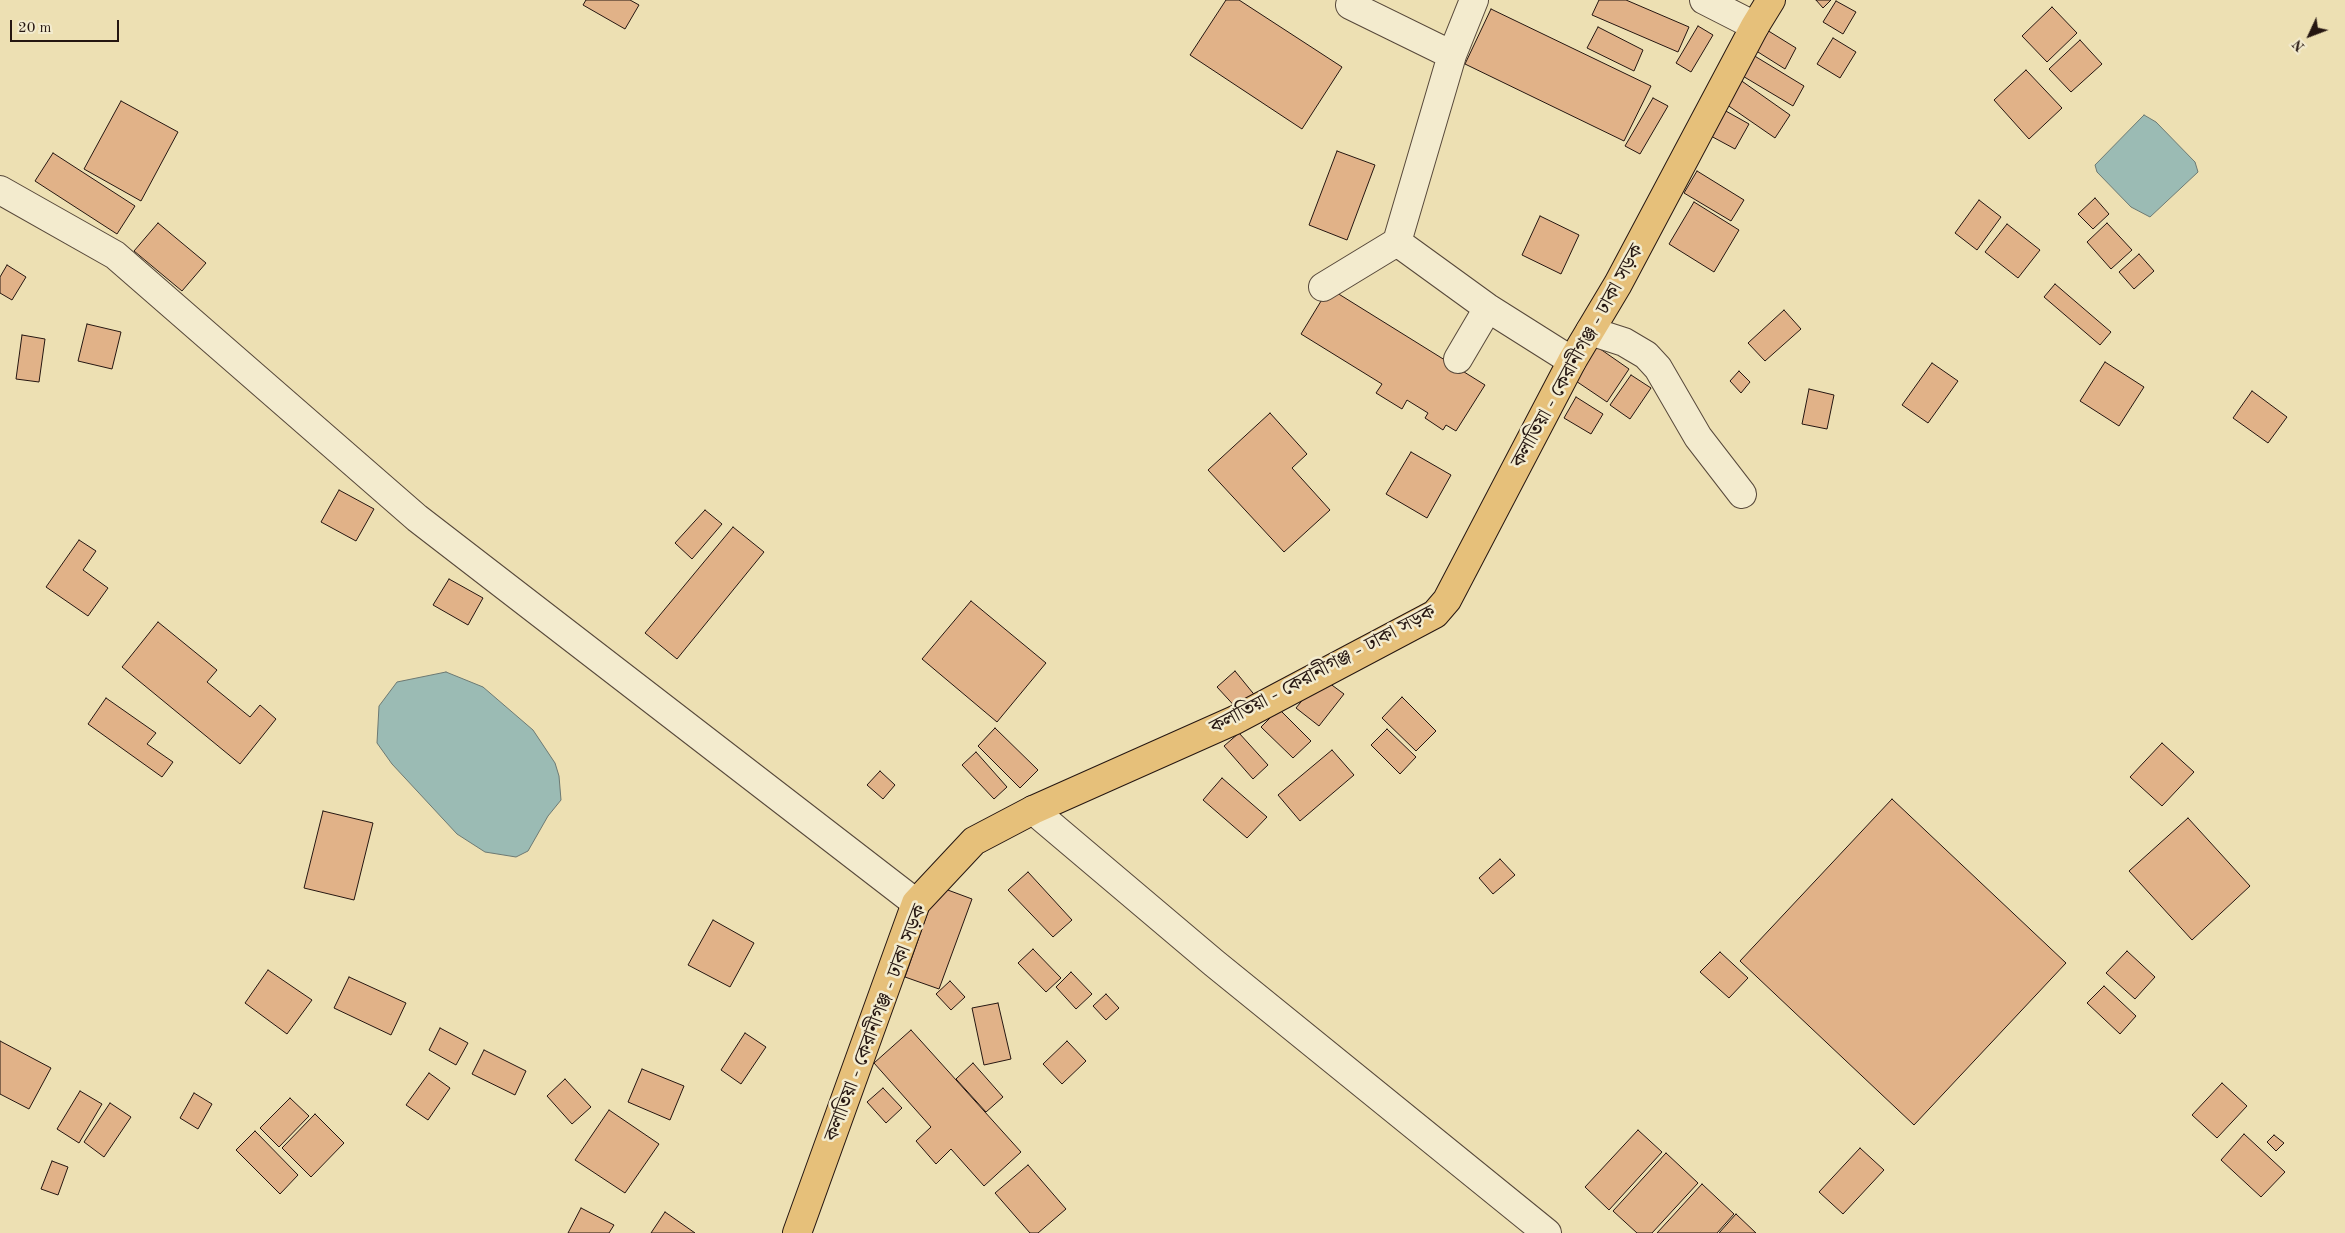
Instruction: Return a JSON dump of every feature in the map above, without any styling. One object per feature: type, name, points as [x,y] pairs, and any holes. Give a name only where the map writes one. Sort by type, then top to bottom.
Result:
[{"type":"main road","name":"কলাতিয়া - কেরানীগঞ্জ - ঢাকা সড়ক","points":[[797,1233],[916,903],[974,841],[1032,810],[1235,720],[1435,614],[1447,600],[1572,361],[1618,284],[1755,26],[1771,0]]},
{"type":"street","points":[[1323,287],[1397,242],[1452,55],[1474,0]]},
{"type":"street","points":[[1704,0],[1755,26]]},
{"type":"street","points":[[1350,6],[1452,55]]},
{"type":"street","points":[[0,190],[115,254],[417,518],[916,903]]},
{"type":"street","points":[[1397,242],[1488,308],[1572,361]]},
{"type":"street","points":[[1458,359],[1488,308]]},
{"type":"street","points":[[1590,330],[1624,342],[1646,355],[1658,368],[1698,437],[1742,494]]},
{"type":"street","points":[[1032,810],[1206,957],[1498,1196],[1547,1233]]},
{"type":"water","points":[[2144,115],[2156,122],[2195,162],[2198,172],[2150,217],[2131,207],[2097,172],[2095,165]]},
{"type":"water","points":[[446,672],[483,687],[533,730],[555,763],[559,776],[561,800],[548,816],[528,851],[516,857],[485,852],[457,834],[392,764],[377,743],[379,706],[397,682]]},
{"type":"building","points":[[586,0],[630,0],[639,5],[625,29],[583,5]]},
{"type":"building","points":[[1226,0],[1239,0],[1342,67],[1302,129],[1190,55]]},
{"type":"building","points":[[1599,0],[1626,0],[1689,27],[1678,52],[1592,15]]},
{"type":"building","points":[[1816,0],[1831,0],[1823,8]]},
{"type":"building","points":[[1836,1],[1856,12],[1843,34],[1823,22]]},
{"type":"building","points":[[2052,7],[2077,33],[2047,62],[2022,36]]},
{"type":"building","points":[[1491,9],[1651,86],[1624,141],[1465,64]]},
{"type":"building","points":[[1698,26],[1713,35],[1691,72],[1676,63]]},
{"type":"building","points":[[1598,27],[1643,50],[1634,71],[1587,48]]},
{"type":"building","points":[[1762,27],[1796,48],[1785,69],[1750,47]]},
{"type":"building","points":[[1833,38],[1856,52],[1840,78],[1817,64]]},
{"type":"building","points":[[2080,40],[2102,64],[2071,92],[2049,69]]},
{"type":"building","points":[[1748,52],[1804,86],[1793,106],[1736,72]]},
{"type":"building","points":[[2026,70],[2062,108],[2029,139],[1994,100]]},
{"type":"building","points":[[1736,77],[1790,115],[1775,138],[1720,100]]},
{"type":"building","points":[[1653,98],[1668,106],[1640,154],[1625,146]]},
{"type":"building","points":[[121,101],[178,132],[141,201],[84,169]]},
{"type":"building","points":[[1724,110],[1749,124],[1735,149],[1709,135]]},
{"type":"building","points":[[1337,151],[1375,165],[1347,240],[1309,225]]},
{"type":"building","points":[[53,153],[135,206],[117,234],[35,181]]},
{"type":"building","points":[[1697,171],[1744,200],[1731,221],[1684,193]]},
{"type":"building","points":[[2095,198],[2109,214],[2093,229],[2078,214]]},
{"type":"building","points":[[1979,200],[2001,217],[1977,250],[1955,233]]},
{"type":"building","points":[[1694,202],[1739,230],[1714,272],[1669,244]]},
{"type":"building","points":[[1540,216],[1579,235],[1561,274],[1522,255]]},
{"type":"building","points":[[158,223],[206,263],[182,291],[134,251]]},
{"type":"building","points":[[2107,223],[2132,250],[2111,269],[2087,242]]},
{"type":"building","points":[[2007,224],[2040,250],[2018,278],[1985,252]]},
{"type":"building","points":[[2139,254],[2154,271],[2134,289],[2119,272]]},
{"type":"building","points":[[7,265],[26,277],[12,300],[0,293],[0,277]]},
{"type":"building","points":[[2055,284],[2111,332],[2100,345],[2044,297]]},
{"type":"building","points":[[1329,288],[1485,385],[1456,431],[1446,425],[1443,430],[1425,418],[1428,413],[1407,400],[1402,409],[1376,393],[1382,384],[1301,334]]},
{"type":"building","points":[[1784,310],[1801,329],[1765,361],[1748,343]]},
{"type":"building","points":[[87,324],[121,332],[112,369],[78,361]]},
{"type":"building","points":[[22,335],[45,339],[39,382],[16,379]]},
{"type":"building","points":[[1593,344],[1629,369],[1607,402],[1570,377]]},
{"type":"building","points":[[2105,362],[2144,387],[2119,426],[2080,401]]},
{"type":"building","points":[[1932,363],[1958,381],[1928,423],[1902,405]]},
{"type":"building","points":[[1739,371],[1750,382],[1741,393],[1730,381]]},
{"type":"building","points":[[1631,375],[1651,388],[1630,419],[1610,405]]},
{"type":"building","points":[[1809,389],[1834,395],[1827,429],[1802,424]]},
{"type":"building","points":[[2252,391],[2287,417],[2268,443],[2233,418]]},
{"type":"building","points":[[1576,397],[1603,414],[1591,434],[1564,418]]},
{"type":"building","points":[[1270,413],[1307,454],[1292,468],[1330,510],[1284,552],[1208,470]]},
{"type":"building","points":[[1411,452],[1451,475],[1427,518],[1386,494]]},
{"type":"building","points":[[339,490],[374,509],[356,541],[321,522]]},
{"type":"building","points":[[705,510],[722,524],[692,559],[675,543]]},
{"type":"building","points":[[733,527],[764,552],[677,659],[645,633]]},
{"type":"building","points":[[79,540],[96,551],[83,570],[108,588],[88,616],[46,587]]},
{"type":"building","points":[[449,579],[483,598],[468,625],[433,605]]},
{"type":"building","points":[[971,601],[1046,663],[997,722],[922,659]]},
{"type":"building","points":[[158,622],[217,670],[207,682],[250,717],[260,705],[276,719],[240,764],[122,667]]},
{"type":"building","points":[[1235,671],[1257,698],[1240,712],[1217,687]]},
{"type":"building","points":[[1321,677],[1344,694],[1319,726],[1296,708]]},
{"type":"building","points":[[1402,697],[1436,731],[1416,751],[1382,718]]},
{"type":"building","points":[[106,698],[156,733],[147,744],[173,762],[162,777],[88,724]]},
{"type":"building","points":[[1279,709],[1311,741],[1293,758],[1261,727]]},
{"type":"building","points":[[995,728],[1038,770],[1020,788],[978,746]]},
{"type":"building","points":[[1387,729],[1416,757],[1400,774],[1371,745]]},
{"type":"building","points":[[1239,733],[1268,765],[1253,779],[1224,746]]},
{"type":"building","points":[[2162,743],[2194,772],[2162,806],[2130,777]]},
{"type":"building","points":[[1332,750],[1354,775],[1300,821],[1278,795]]},
{"type":"building","points":[[976,752],[1007,787],[994,799],[962,765]]},
{"type":"building","points":[[880,771],[895,785],[883,799],[867,785]]},
{"type":"building","points":[[1222,778],[1267,817],[1247,838],[1203,800]]},
{"type":"building","points":[[1892,799],[2066,963],[1914,1125],[1740,961]]},
{"type":"building","points":[[323,811],[373,823],[354,900],[304,888]]},
{"type":"building","points":[[2188,818],[2250,886],[2192,940],[2129,871]]},
{"type":"building","points":[[1500,859],[1515,875],[1493,894],[1479,878]]},
{"type":"building","points":[[1028,872],[1072,920],[1053,937],[1008,890]]},
{"type":"building","points":[[937,886],[972,899],[939,989],[905,977]]},
{"type":"building","points":[[713,920],[754,943],[730,987],[688,965]]},
{"type":"building","points":[[1033,949],[1061,978],[1046,992],[1018,963]]},
{"type":"building","points":[[2127,951],[2155,977],[2135,999],[2106,973]]},
{"type":"building","points":[[1720,952],[1748,978],[1729,998],[1700,972]]},
{"type":"building","points":[[268,970],[312,1000],[287,1034],[245,1003]]},
{"type":"building","points":[[1071,972],[1092,994],[1076,1009],[1056,987]]},
{"type":"building","points":[[349,977],[406,1003],[391,1035],[334,1008]]},
{"type":"building","points":[[950,981],[965,997],[951,1010],[936,994]]},
{"type":"building","points":[[2104,986],[2136,1016],[2120,1034],[2087,1003]]},
{"type":"building","points":[[1106,994],[1119,1008],[1106,1020],[1093,1006]]},
{"type":"building","points":[[998,1003],[1011,1059],[984,1065],[972,1008]]},
{"type":"building","points":[[440,1028],[468,1043],[456,1065],[429,1050]]},
{"type":"building","points":[[911,1030],[1021,1152],[984,1186],[951,1149],[936,1164],[916,1141],[931,1127],[874,1063]]},
{"type":"building","points":[[745,1033],[766,1047],[741,1084],[721,1070]]},
{"type":"building","points":[[0,1041],[51,1068],[29,1109],[0,1094]]},
{"type":"building","points":[[1067,1041],[1086,1061],[1062,1084],[1043,1064]]},
{"type":"building","points":[[484,1050],[526,1071],[515,1095],[472,1074]]},
{"type":"building","points":[[973,1063],[1003,1097],[986,1112],[956,1079]]},
{"type":"building","points":[[642,1069],[684,1086],[670,1120],[628,1102]]},
{"type":"building","points":[[429,1073],[450,1088],[428,1120],[406,1105]]},
{"type":"building","points":[[565,1079],[591,1107],[572,1124],[547,1096]]},
{"type":"building","points":[[2222,1083],[2247,1106],[2217,1138],[2192,1115]]},
{"type":"building","points":[[883,1088],[902,1108],[886,1123],[867,1102]]},
{"type":"building","points":[[80,1091],[102,1104],[79,1143],[57,1129]]},
{"type":"building","points":[[194,1093],[212,1104],[198,1129],[180,1118]]},
{"type":"building","points":[[290,1098],[309,1116],[279,1147],[260,1128]]},
{"type":"building","points":[[110,1103],[131,1117],[104,1157],[84,1142]]},
{"type":"building","points":[[609,1110],[659,1144],[625,1193],[575,1160]]},
{"type":"building","points":[[315,1114],[344,1143],[311,1177],[282,1148]]},
{"type":"building","points":[[1638,1130],[1662,1152],[1609,1210],[1585,1187]]},
{"type":"building","points":[[255,1131],[298,1175],[280,1194],[236,1150]]},
{"type":"building","points":[[2244,1134],[2285,1172],[2261,1197],[2221,1160]]},
{"type":"building","points":[[2274,1135],[2284,1143],[2276,1151],[2267,1142]]},
{"type":"building","points":[[1860,1148],[1884,1170],[1843,1214],[1819,1192]]},
{"type":"building","points":[[1666,1153],[1698,1183],[1652,1233],[1637,1233],[1613,1211]]},
{"type":"building","points":[[52,1161],[68,1167],[58,1195],[41,1189]]},
{"type":"building","points":[[1028,1165],[1066,1209],[1038,1233],[1030,1233],[995,1193]]},
{"type":"building","points":[[1702,1184],[1734,1214],[1717,1233],[1657,1233]]},
{"type":"building","points":[[581,1208],[614,1225],[609,1233],[568,1233]]},
{"type":"building","points":[[665,1212],[695,1233],[651,1233]]},
{"type":"building","points":[[1736,1214],[1756,1233],[1719,1233]]}]
